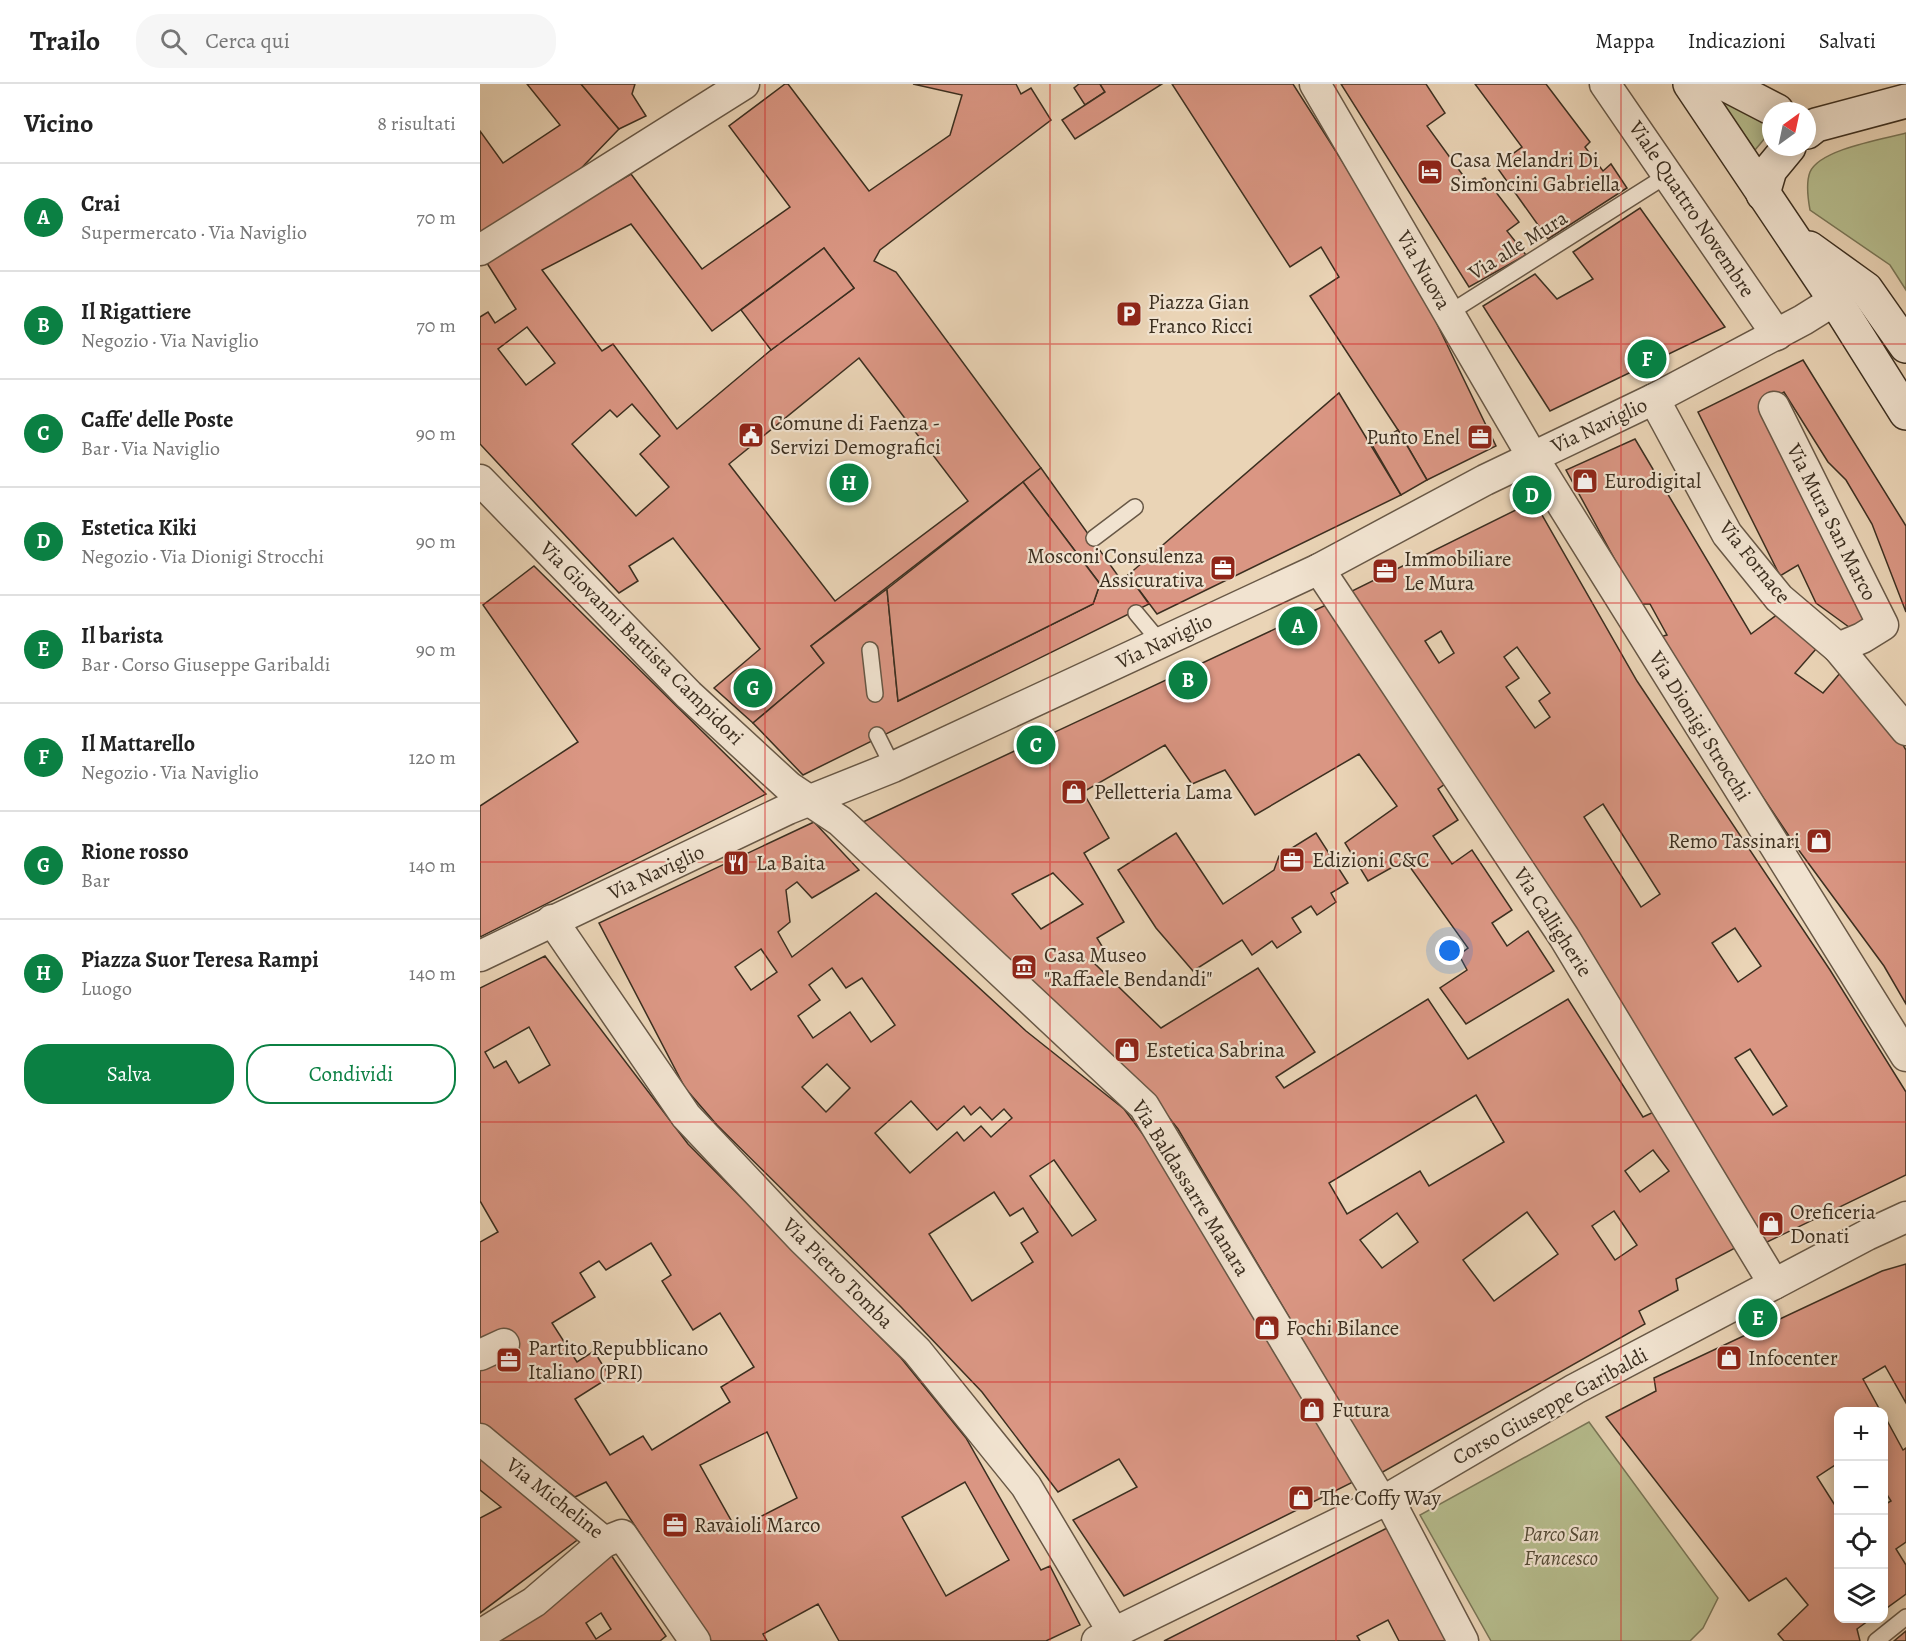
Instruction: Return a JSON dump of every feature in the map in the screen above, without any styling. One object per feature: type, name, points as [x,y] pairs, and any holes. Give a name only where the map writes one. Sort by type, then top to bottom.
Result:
[{"type":"main road","points":[[1690,84],[1835,300],[1906,413]]},
{"type":"main road","points":[[1725,84],[1762,103]]},
{"type":"main road","points":[[1816,124],[1906,101]]},
{"type":"main road","points":[[1763,194],[1770,170],[1782,156]]},
{"type":"main road","points":[[1790,235],[1866,289],[1906,346]]},
{"type":"street","points":[[480,250],[744,84]]},
{"type":"street","name":"Via Nuova","points":[[1315,84],[1532,456]]},
{"type":"street","name":"Viale Quattro Novembre","points":[[1605,84],[1670,174],[1777,334]]},
{"type":"street","name":"Via Naviglio","points":[[480,956],[810,800],[893,767],[1318,569],[1532,456],[1654,399],[1777,334],[1835,300]]},
{"type":"street","name":"Via Fornace","points":[[1654,399],[1727,534],[1779,598],[1838,648]]},
{"type":"street","name":"Via Mura San Marco","points":[[1774,407],[1883,625],[1838,648]]},
{"type":"street","name":"Via Dionigi Strocchi","points":[[1532,456],[1906,1056]]},
{"type":"street","name":"Via Giovanni Battista Campidori","points":[[480,480],[689,695],[789,786],[810,800]]},
{"type":"street","name":"Via Calligherie","points":[[1318,569],[1564,937],[1774,1284]]},
{"type":"street","points":[[1838,648],[1906,730]]},
{"type":"street","name":"Via Baldassarre Manara","points":[[810,800],[840,821],[1144,1106],[1385,1500],[1464,1641]]},
{"type":"street","name":"Via Pietro Tomba","points":[[552,921],[686,1116],[802,1239],[917,1351],[1026,1486],[1105,1636]]},
{"type":"street","name":"Corso Giuseppe Garibaldi","points":[[1105,1636],[1385,1500],[1575,1389],[1867,1234],[1906,1217]]},
{"type":"street","name":"Via Micheline","points":[[480,1438],[604,1542],[622,1535],[690,1639]]},
{"type":"street","points":[[480,1635],[534,1602],[604,1542]]},
{"type":"lane","name":"Via alle Mura","points":[[1449,313],[1670,174]]},
{"type":"lane","points":[[1094,538],[1135,507]]},
{"type":"lane","points":[[1136,613],[1161,643]]},
{"type":"lane","points":[[870,650],[875,694]]},
{"type":"lane","points":[[878,735],[893,767]]},
{"type":"lane","points":[[1876,1641],[1906,1617]]},
{"type":"green space","points":[[1712,88],[1762,114],[1762,142],[1755,150]]},
{"type":"green space","points":[[1906,133],[1906,290],[1890,265],[1810,210],[1808,186],[1810,172],[1826,157],[1854,146]]},
{"type":"green space","name":"Parco San Francesco","points":[[1589,1422],[1718,1598],[1703,1628],[1690,1641],[1491,1641],[1420,1515]]},
{"type":"building","points":[[527,84],[581,84],[619,129],[566,184],[480,238],[480,131],[503,163],[560,125]]},
{"type":"building","points":[[581,84],[635,84],[632,94],[646,116],[619,129]]},
{"type":"building","points":[[788,84],[869,191],[950,135],[962,95],[913,84],[1016,84],[1021,94],[1031,88],[1051,120],[880,250],[874,261],[896,272],[1041,468],[811,646],[824,663],[753,723],[714,688],[760,649],[673,538],[629,566],[638,581],[619,593],[480,444],[480,317],[488,312],[495,323],[516,309],[485,260],[631,174],[702,269],[790,207],[729,126]],"holes":[[[631,224],[712,331],[824,248],[854,288],[771,350],[677,429],[613,344],[602,351],[542,270]],[[527,327],[555,363],[526,385],[498,349]],[[859,358],[968,501],[835,601],[729,464]],[[632,404],[660,436],[640,454],[669,487],[636,516],[572,444],[610,410],[617,417]]]},
{"type":"building","points":[[1079,84],[1100,84],[1105,92],[1085,105],[1074,88]]},
{"type":"building","points":[[1100,84],[1162,84],[1075,139],[1062,120],[1105,92]]},
{"type":"building","points":[[1172,84],[1293,84],[1409,266],[1496,446],[1427,480],[1398,430],[1310,296],[1339,277],[1321,247],[1290,267]]},
{"type":"building","points":[[1341,84],[1426,84],[1445,113],[1427,126],[1470,185],[1485,178],[1519,222],[1507,231],[1526,255],[1469,287]]},
{"type":"building","points":[[1475,84],[1546,84],[1590,142],[1585,147],[1603,171],[1611,164],[1627,188],[1548,239],[1496,166],[1522,147]]},
{"type":"building","points":[[1640,208],[1725,327],[1550,411],[1483,306],[1535,274],[1557,299],[1593,279],[1573,252]]},
{"type":"building","points":[[824,248],[854,288],[771,350],[741,310]]},
{"type":"building","points":[[1803,360],[1906,526],[1906,612],[1872,524],[1846,480],[1828,462],[1784,392],[1766,404],[1873,621],[1853,630],[1816,603],[1798,565],[1780,576],[1698,412]]},
{"type":"building","points":[[1339,393],[1401,495],[1157,614],[1128,575]]},
{"type":"building","points":[[1398,430],[1427,480],[1401,495],[1372,445]]},
{"type":"building","points":[[1635,439],[1751,634],[1782,611],[1816,649],[1795,673],[1823,693],[1841,672],[1875,698],[1906,750],[1906,1004],[1884,966],[1795,845],[1656,638],[1667,635],[1650,604],[1639,604],[1566,470]]},
{"type":"building","points":[[1041,468],[1121,580],[1128,575],[1149,604],[803,775],[753,723],[824,663],[811,646],[887,589],[898,701],[1093,604],[1100,584],[1023,482]]},
{"type":"building","points":[[1023,482],[1100,584],[1093,604],[898,701],[887,589]]},
{"type":"building","points":[[1534,501],[1637,681],[1830,970],[1906,1092],[1906,1175],[1765,1243],[1346,594]],"holes":[[[1441,631],[1454,653],[1439,663],[1425,641]],[[1517,647],[1550,693],[1539,701],[1550,717],[1535,728],[1506,687],[1519,678],[1504,657]],[[1603,804],[1660,894],[1641,907],[1584,817]],[[1735,928],[1761,966],[1738,982],[1712,943]],[[1750,1049],[1787,1106],[1773,1115],[1735,1058]]]},
{"type":"building","points":[[534,566],[766,794],[480,937],[480,806],[578,742],[483,605]]},
{"type":"building","points":[[1326,605],[1445,784],[1438,789],[1458,820],[1433,836],[1452,864],[1472,850],[1512,910],[1492,923],[1507,946],[1528,931],[1554,971],[1466,1024],[1440,988],[1467,970],[1459,955],[1468,948],[1405,860],[1368,881],[1345,843],[1397,806],[1359,754],[1255,815],[1225,770],[1192,784],[1165,745],[1083,792],[1109,838],[1084,853],[1124,922],[1097,938],[1105,951],[1092,961],[1161,1028],[1258,968],[1315,1052],[1276,1077],[1284,1088],[1428,999],[1468,1059],[1568,999],[1643,1117],[1658,1110],[1737,1247],[1676,1279],[1678,1290],[1639,1311],[1645,1324],[1381,1473],[1178,1129],[1147,1090],[863,822]],"holes":[[[1053,873],[1083,904],[1041,929],[1012,894]],[[1476,1095],[1504,1142],[1429,1186],[1420,1171],[1347,1214],[1329,1183]],[[1653,1150],[1669,1171],[1640,1192],[1625,1171]],[[1614,1211],[1637,1245],[1615,1260],[1592,1226]],[[1527,1212],[1558,1254],[1494,1301],[1463,1260]],[[1397,1213],[1418,1242],[1382,1268],[1360,1240]]]},
{"type":"building","points":[[814,822],[859,870],[812,898],[797,882],[786,890],[790,922],[778,932],[792,957],[876,893],[1026,1031],[1124,1109],[1154,1149],[1353,1482],[1124,1596],[1073,1520],[1137,1487],[1119,1459],[1058,1492],[982,1392],[901,1307],[717,1125],[685,1088],[599,923]],"holes":[[[761,949],[777,972],[751,990],[735,967]],[[832,968],[846,988],[862,978],[895,1025],[871,1042],[850,1012],[813,1038],[798,1016],[820,1000],[809,985]],[[827,1064],[850,1088],[826,1112],[802,1087]],[[911,1101],[937,1130],[964,1106],[971,1115],[980,1107],[992,1120],[1004,1109],[1012,1118],[991,1137],[981,1126],[964,1141],[957,1132],[910,1173],[875,1133]],[[1054,1160],[1096,1220],[1072,1236],[1030,1176]],[[994,1192],[1010,1216],[1023,1208],[1038,1232],[1021,1243],[1033,1262],[972,1301],[929,1234]]]},
{"type":"building","points":[[1176,833],[1223,904],[1274,870],[1279,856],[1316,833],[1348,883],[1331,893],[1336,902],[1317,915],[1311,906],[1292,918],[1301,932],[1277,948],[1272,941],[1252,955],[1242,940],[1193,971],[1156,928],[1118,870]]},
{"type":"building","points":[[545,956],[688,1144],[901,1358],[966,1438],[1041,1570],[1050,1566],[1080,1625],[1046,1641],[839,1641],[818,1604],[763,1634],[767,1641],[711,1641],[606,1482],[575,1497],[480,1423],[480,1366],[509,1337],[505,1329],[480,1340],[480,1242],[498,1232],[480,1201],[480,988]],"holes":[[[529,1027],[550,1065],[519,1083],[506,1061],[494,1068],[485,1052]],[[651,1243],[671,1275],[662,1281],[693,1330],[720,1313],[754,1367],[721,1387],[730,1402],[652,1450],[643,1436],[610,1455],[575,1399],[610,1377],[594,1351],[577,1362],[552,1323],[595,1297],[580,1273],[599,1261],[606,1270]],[[767,1432],[797,1498],[736,1529],[700,1465]],[[965,1482],[1009,1560],[946,1596],[902,1517]]]},
{"type":"building","points":[[1906,1264],[1906,1403],[1885,1366],[1863,1379],[1878,1407],[1834,1407],[1834,1466],[1817,1477],[1834,1504],[1834,1623],[1865,1623],[1857,1629],[1860,1641],[1784,1641],[1778,1634],[1808,1605],[1786,1578],[1749,1601],[1606,1417],[1656,1391],[1654,1378],[1882,1271]]},
{"type":"building","points":[[1888,1422],[1903,1450],[1906,1448],[1906,1542],[1896,1549],[1906,1565],[1906,1594],[1888,1607],[1888,1503],[1891,1501],[1888,1496]]},
{"type":"building","points":[[480,1455],[580,1538],[480,1613],[480,1518],[501,1507],[480,1490]]},
{"type":"building","points":[[1387,1528],[1422,1588],[1447,1641],[1399,1641],[1388,1620],[1357,1636],[1360,1641],[1164,1641]]},
{"type":"building","points":[[611,1555],[666,1636],[660,1641],[490,1641]],"holes":[[[601,1613],[611,1629],[596,1639],[586,1623]]]},
{"type":"building","points":[[1906,1631],[1906,1641],[1894,1641]]},
{"type":"place","name":"Casa Melandri Di Simoncini Gabriella","points":[[1430,172]]},
{"type":"place","name":"Piazza Gian Franco Ricci","points":[[1129,314]]},
{"type":"place","name":"Il Mattarello","points":[[1647,359]]},
{"type":"place","name":"Comune di Faenza - Servizi Demografici","points":[[751,435]]},
{"type":"place","name":"Punto Enel","points":[[1480,437]]},
{"type":"place","name":"Eurodigital","points":[[1585,481]]},
{"type":"place","name":"Piazza Suor Teresa Rampi","points":[[849,483]]},
{"type":"place","name":"Estetica Kiki","points":[[1532,495]]},
{"type":"place","name":"Mosconi Consulenza Assicurativa","points":[[1223,568]]},
{"type":"place","name":"Immobiliare Le Mura","points":[[1385,571]]},
{"type":"place","name":"Crai","points":[[1298,626]]},
{"type":"place","name":"Il Rigattiere","points":[[1188,680]]},
{"type":"place","name":"Rione rosso","points":[[753,688]]},
{"type":"place","name":"Caffe' delle Poste","points":[[1036,745]]},
{"type":"place","name":"Pelletteria Lama","points":[[1074,792]]},
{"type":"place","name":"Remo Tassinari","points":[[1819,841]]},
{"type":"place","name":"Edizioni C&C","points":[[1292,860]]},
{"type":"place","name":"La Baita","points":[[736,863]]},
{"type":"place","name":"Casa Museo \"Raffaele Bendandi\"","points":[[1024,967]]},
{"type":"place","name":"Estetica Sabrina","points":[[1127,1050]]},
{"type":"place","name":"Oreficeria Donati","points":[[1771,1224]]},
{"type":"place","name":"Il barista","points":[[1758,1318]]},
{"type":"place","name":"Fochi Bilance","points":[[1267,1328]]},
{"type":"place","name":"Infocenter","points":[[1729,1358]]},
{"type":"place","name":"Partito Repubblicano Italiano (PRI)","points":[[509,1360]]},
{"type":"place","name":"Futura","points":[[1312,1410]]},
{"type":"place","name":"The Coffy Way","points":[[1301,1498]]},
{"type":"place","name":"Ravaioli Marco","points":[[675,1525]]}]
